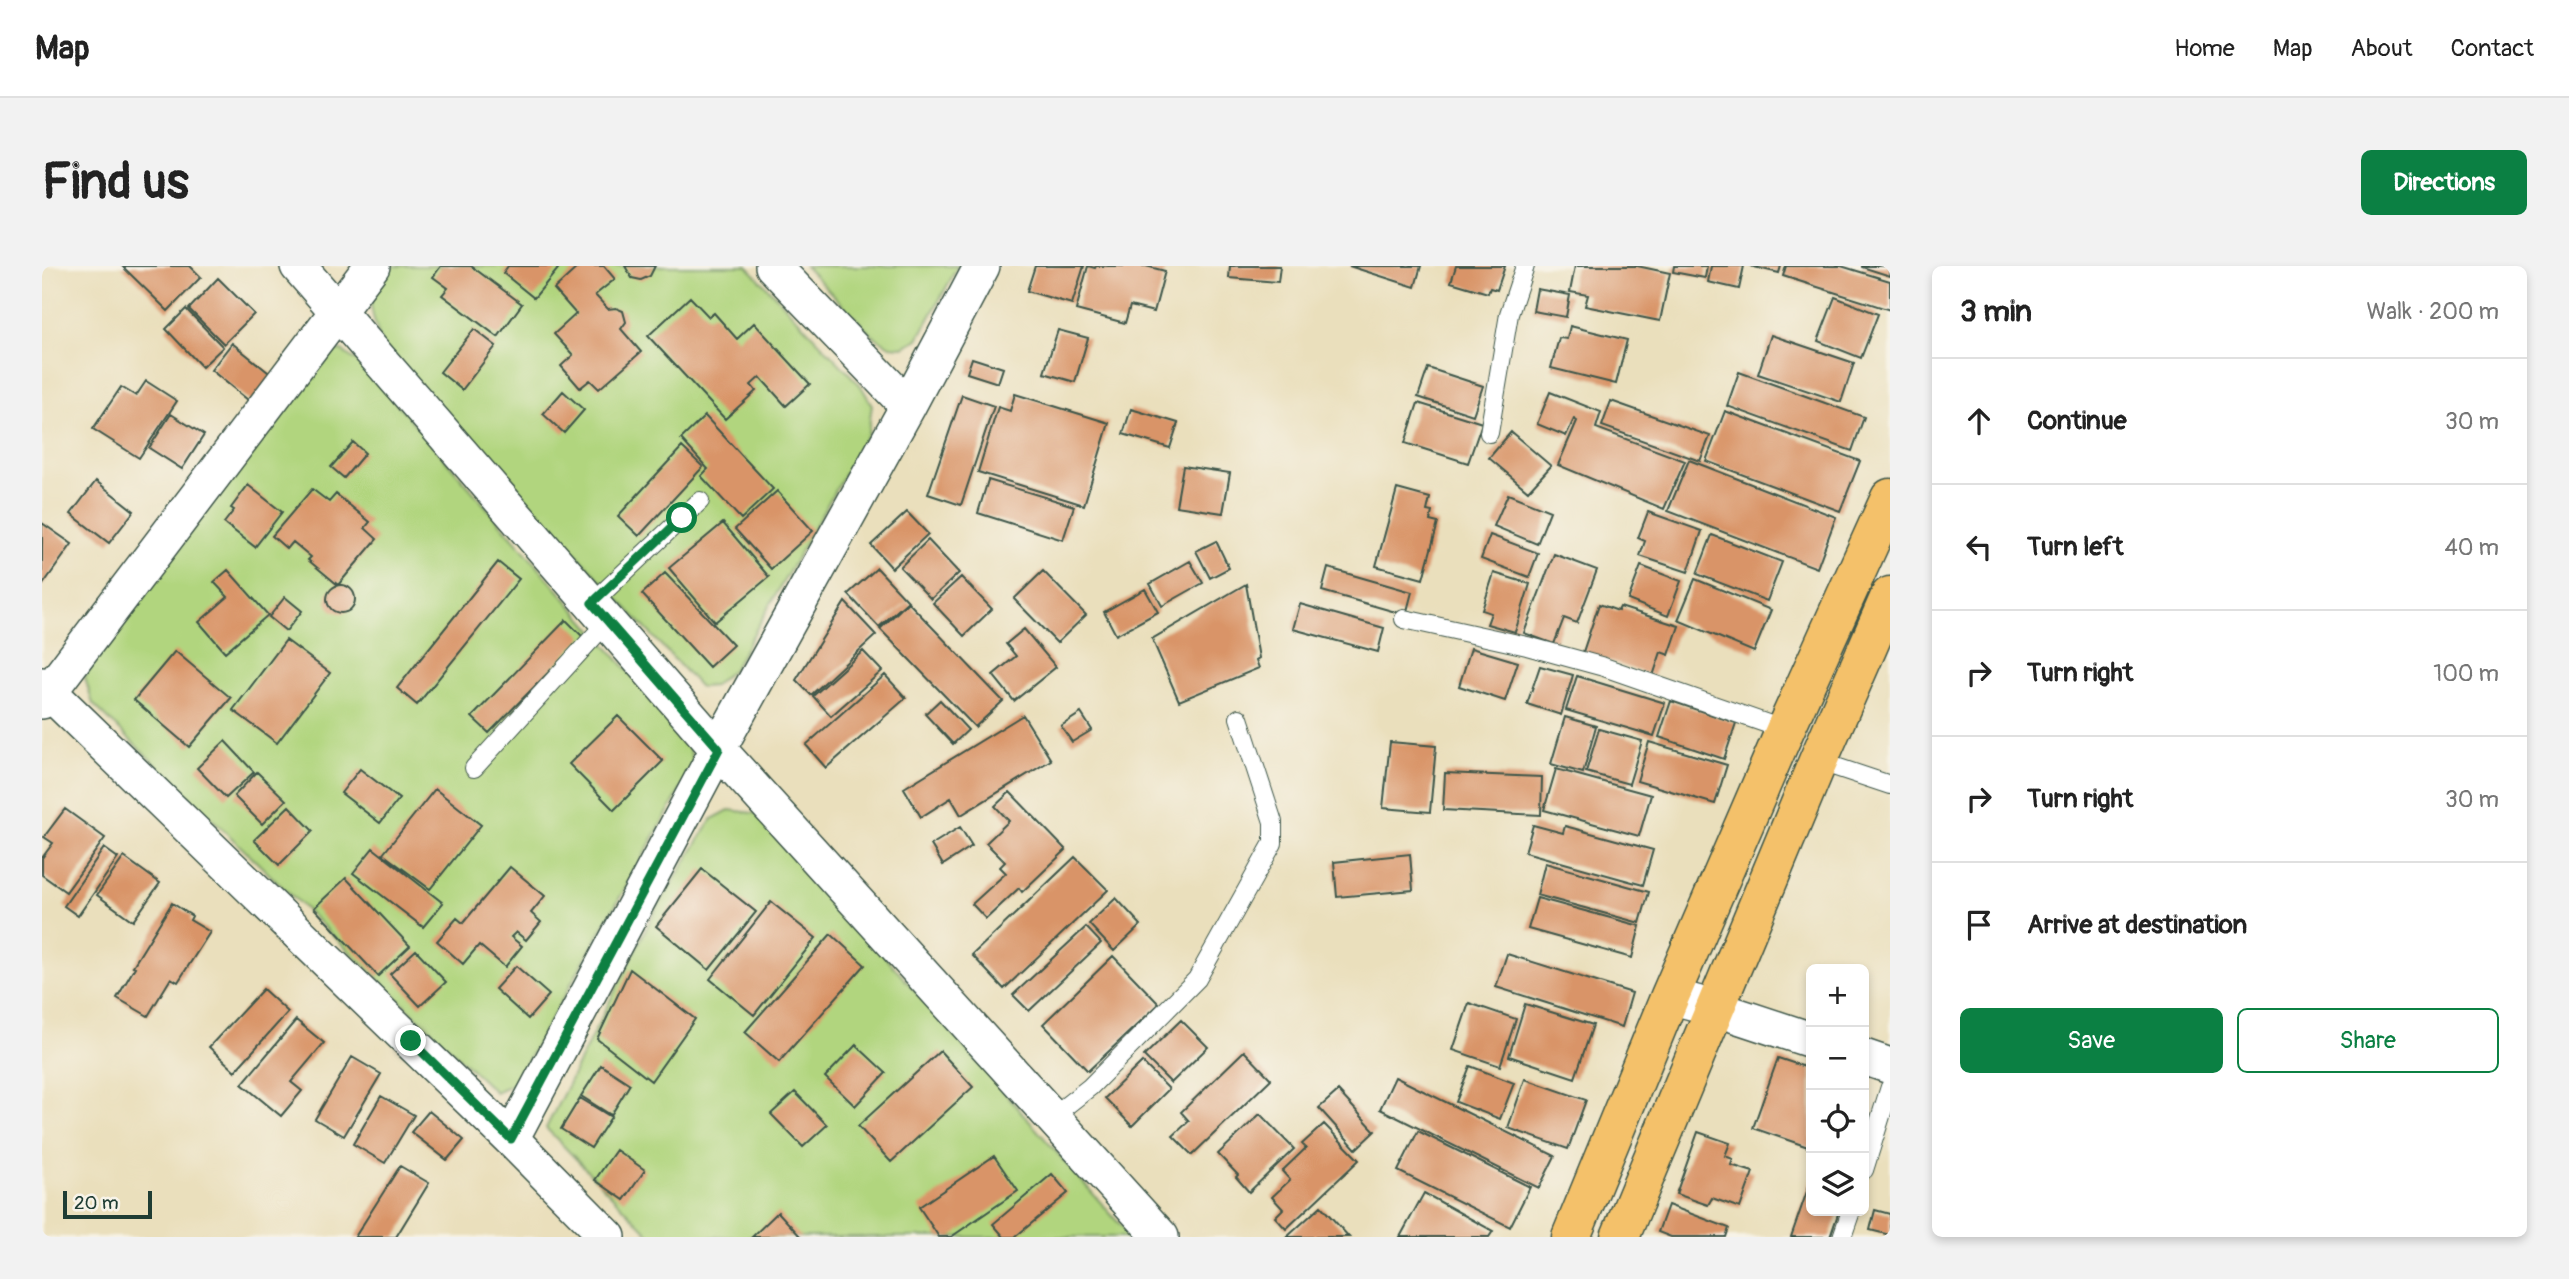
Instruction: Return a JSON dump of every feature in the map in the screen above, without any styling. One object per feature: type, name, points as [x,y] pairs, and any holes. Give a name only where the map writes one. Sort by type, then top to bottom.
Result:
[{"type":"highway","points":[[1571,1237],[1670,996],[1785,730],[1874,549],[1890,498]]},
{"type":"highway","points":[[1620,1237],[1818,761],[1890,596]]},
{"type":"street","points":[[298,266],[719,749],[1161,1237]]},
{"type":"street","points":[[372,266],[44,693],[511,1139],[608,1237]]},
{"type":"street","points":[[773,266],[908,406]]},
{"type":"street","points":[[511,1139],[719,749],[982,266]]},
{"type":"street","points":[[1670,996],[1806,1038]]},
{"type":"street","points":[[1869,1059],[1890,1066]]},
{"type":"lane","points":[[1489,433],[1509,314],[1525,266]]},
{"type":"lane","points":[[474,768],[600,612],[700,501]]},
{"type":"lane","points":[[1404,619],[1527,646],[1604,667],[1785,730]]},
{"type":"lane","points":[[1054,1116],[1090,1087],[1198,979],[1273,843],[1273,822],[1239,718]]},
{"type":"lane","points":[[1818,761],[1890,785]]},
{"type":"lane","points":[[1869,1154],[1890,1087]]},
{"type":"lane","points":[[1843,1237],[1849,1216]]},
{"type":"green space","points":[[389,266],[747,266],[861,386],[872,405],[868,433],[734,668],[714,686],[700,687],[381,344],[371,303],[375,287]]},
{"type":"green space","points":[[805,266],[958,266],[918,339],[903,347],[890,346],[872,335]]},
{"type":"green space","points":[[342,351],[366,368],[687,739],[694,766],[515,1083],[495,1092],[93,704],[85,678],[96,655],[325,352]]},
{"type":"green space","points":[[729,810],[760,814],[1131,1237],[652,1237],[546,1128],[655,911],[712,819]]},
{"type":"building","points":[[122,266],[190,266],[201,277],[168,311]]},
{"type":"building","points":[[441,266],[471,266],[522,304],[498,337],[442,295],[448,288],[433,277]]},
{"type":"building","points":[[508,266],[554,266],[558,269],[534,298],[503,273]]},
{"type":"building","points":[[579,266],[604,266],[615,279],[595,295],[608,309],[623,311],[626,322],[621,329],[641,352],[599,389],[590,380],[580,388],[561,366],[573,355],[554,334],[576,314],[554,289]]},
{"type":"building","points":[[625,266],[655,266],[650,276],[641,280],[632,278]]},
{"type":"building","points":[[1035,266],[1084,266],[1072,304],[1027,291]]},
{"type":"building","points":[[1088,266],[1146,266],[1165,271],[1154,312],[1130,306],[1125,323],[1076,310]]},
{"type":"building","points":[[1230,266],[1280,266],[1278,282],[1229,278]]},
{"type":"building","points":[[1349,266],[1421,266],[1415,287]]},
{"type":"building","points":[[1456,266],[1505,266],[1497,290],[1490,288],[1488,293],[1451,282]]},
{"type":"building","points":[[1575,266],[1637,266],[1670,273],[1660,321],[1585,306],[1588,295],[1570,292]]},
{"type":"building","points":[[1674,266],[1707,266],[1705,278],[1673,272]]},
{"type":"building","points":[[1711,266],[1744,266],[1739,289],[1708,282]]},
{"type":"building","points":[[1750,266],[1781,266],[1779,273]]},
{"type":"building","points":[[1786,266],[1841,266],[1890,281],[1890,310],[1783,276]]},
{"type":"building","points":[[1862,266],[1890,266],[1890,276],[1862,267]]},
{"type":"building","points":[[218,278],[254,314],[224,344],[189,309]]},
{"type":"building","points":[[1537,289],[1570,295],[1566,317],[1533,311]]},
{"type":"building","points":[[690,297],[709,317],[714,313],[737,339],[754,323],[810,384],[786,406],[760,377],[751,385],[756,391],[725,419],[648,336]]},
{"type":"building","points":[[1835,297],[1878,314],[1861,358],[1818,341]]},
{"type":"building","points":[[186,309],[223,347],[202,367],[166,329]]},
{"type":"building","points":[[1570,326],[1627,340],[1616,384],[1551,368],[1559,338],[1567,339]]},
{"type":"building","points":[[474,329],[496,346],[462,390],[440,372]]},
{"type":"building","points":[[1058,330],[1088,338],[1075,382],[1044,373]]},
{"type":"building","points":[[1771,335],[1854,363],[1841,402],[1758,374]]},
{"type":"building","points":[[232,343],[274,377],[253,404],[211,370]]},
{"type":"building","points":[[972,358],[1003,368],[998,383],[967,373]]},
{"type":"building","points":[[1428,368],[1483,386],[1473,415],[1418,397]]},
{"type":"building","points":[[1739,372],[1864,417],[1852,451],[1727,406]]},
{"type":"building","points":[[146,381],[177,401],[139,458],[93,429],[121,387],[136,396]]},
{"type":"building","points":[[563,391],[584,410],[564,433],[543,414]]},
{"type":"building","points":[[1550,392],[1601,412],[1596,428],[1685,461],[1664,509],[1558,465],[1577,421],[1574,419],[1566,436],[1537,424]]},
{"type":"building","points":[[1015,394],[1109,423],[1084,505],[978,472],[998,407],[1010,411]]},
{"type":"building","points":[[962,395],[994,406],[961,505],[928,494]]},
{"type":"building","points":[[1611,401],[1710,436],[1700,461],[1602,426]]},
{"type":"building","points":[[1418,403],[1482,423],[1468,463],[1405,443]]},
{"type":"building","points":[[1131,409],[1178,423],[1170,448],[1123,434]]},
{"type":"building","points":[[1725,411],[1860,461],[1840,511],[1706,461]]},
{"type":"building","points":[[171,414],[204,435],[182,469],[149,448]]},
{"type":"building","points":[[705,416],[773,489],[741,519],[701,476],[708,469],[681,439]]},
{"type":"building","points":[[1511,432],[1551,466],[1528,491],[1489,458]]},
{"type":"building","points":[[353,442],[365,453],[344,478],[331,467]]},
{"type":"building","points":[[682,447],[703,467],[639,536],[618,516]]},
{"type":"building","points":[[1689,460],[1836,517],[1817,568],[1668,511]]},
{"type":"building","points":[[1183,466],[1230,473],[1223,513],[1176,506]]},
{"type":"building","points":[[988,480],[1074,506],[1063,540],[978,513]]},
{"type":"building","points":[[96,481],[134,511],[109,543],[71,514]]},
{"type":"building","points":[[248,485],[282,512],[255,547],[224,523]]},
{"type":"building","points":[[312,489],[329,502],[336,494],[370,522],[365,528],[377,539],[338,585],[308,560],[311,557],[293,542],[287,549],[272,536]]},
{"type":"building","points":[[1397,489],[1430,498],[1427,511],[1432,512],[1430,521],[1438,523],[1423,579],[1376,566]]},
{"type":"building","points":[[777,491],[813,531],[771,569],[735,529]]},
{"type":"building","points":[[1508,494],[1550,511],[1537,544],[1494,526]]},
{"type":"building","points":[[907,512],[928,534],[892,568],[871,545]]},
{"type":"building","points":[[1648,512],[1702,531],[1688,572],[1640,556],[1645,541],[1638,538]]},
{"type":"building","points":[[42,523],[72,544],[42,586]]},
{"type":"building","points":[[723,523],[769,577],[715,622],[669,568]]},
{"type":"building","points":[[1490,535],[1538,553],[1529,577],[1481,559]]},
{"type":"building","points":[[1712,535],[1782,562],[1767,601],[1697,574]]},
{"type":"building","points":[[928,540],[959,573],[931,599],[900,567]]},
{"type":"building","points":[[1216,541],[1229,568],[1210,578],[1196,551]]},
{"type":"building","points":[[1554,554],[1597,570],[1577,623],[1564,618],[1554,644],[1524,633]]},
{"type":"building","points":[[1190,561],[1203,583],[1162,606],[1150,584]]},
{"type":"building","points":[[498,562],[519,579],[417,705],[397,688]]},
{"type":"building","points":[[1641,566],[1681,581],[1668,616],[1628,600]]},
{"type":"building","points":[[877,568],[908,601],[879,627],[848,594]]},
{"type":"building","points":[[1328,568],[1412,592],[1406,615],[1322,591]]},
{"type":"building","points":[[228,570],[268,615],[225,652],[199,622],[228,597],[214,582]]},
{"type":"building","points":[[1043,571],[1086,615],[1057,643],[1014,599]]},
{"type":"building","points":[[665,573],[733,645],[709,667],[642,594]]},
{"type":"building","points":[[1494,573],[1530,584],[1515,632],[1487,624],[1491,613],[1482,610]]},
{"type":"building","points":[[961,577],[992,609],[964,636],[933,603]]},
{"type":"building","points":[[1695,579],[1771,610],[1754,652],[1678,620]]},
{"type":"building","points":[[1246,584],[1259,668],[1179,701],[1152,639]]},
{"type":"building","points":[[341,585],[351,589],[355,599],[351,609],[341,613],[331,609],[327,599],[331,589]]},
{"type":"building","points":[[1145,589],[1158,612],[1116,635],[1104,612]]},
{"type":"building","points":[[285,597],[302,611],[286,631],[269,617]]},
{"type":"building","points":[[845,602],[876,635],[811,695],[796,680]]},
{"type":"building","points":[[908,602],[1003,701],[975,727],[880,629]]},
{"type":"building","points":[[1300,604],[1384,628],[1378,652],[1293,629]]},
{"type":"building","points":[[1599,604],[1618,611],[1620,607],[1679,626],[1669,655],[1661,652],[1653,676],[1583,652]]},
{"type":"building","points":[[566,620],[583,637],[489,733],[472,717]]},
{"type":"building","points":[[1024,629],[1056,667],[1014,701],[993,675],[1016,656],[1006,644]]},
{"type":"building","points":[[286,640],[330,673],[277,743],[233,710]]},
{"type":"building","points":[[1471,648],[1518,662],[1505,701],[1459,686]]},
{"type":"building","points":[[175,651],[231,698],[189,747],[134,700]]},
{"type":"building","points":[[863,651],[882,671],[831,716],[813,696]]},
{"type":"building","points":[[1540,666],[1573,675],[1561,715],[1527,704]]},
{"type":"building","points":[[885,675],[906,698],[826,768],[806,745]]},
{"type":"building","points":[[1577,676],[1665,703],[1654,736],[1566,710]]},
{"type":"building","points":[[940,700],[968,730],[953,744],[925,714]]},
{"type":"building","points":[[1671,701],[1736,723],[1724,759],[1659,737]]},
{"type":"building","points":[[1081,713],[1092,730],[1072,742],[1061,726]]},
{"type":"building","points":[[1023,715],[1051,760],[961,815],[951,798],[921,817],[904,788]]},
{"type":"building","points":[[618,716],[663,761],[614,810],[569,764]]},
{"type":"building","points":[[1565,717],[1596,726],[1583,773],[1551,764]]},
{"type":"building","points":[[1599,729],[1642,741],[1629,784],[1586,772]]},
{"type":"building","points":[[225,741],[254,772],[226,798],[197,768]]},
{"type":"building","points":[[1390,742],[1436,746],[1430,812],[1383,808]]},
{"type":"building","points":[[1649,742],[1727,765],[1715,804],[1637,781]]},
{"type":"building","points":[[360,769],[399,799],[380,823],[341,793]]},
{"type":"building","points":[[1556,769],[1651,795],[1639,836],[1544,810]]},
{"type":"building","points":[[257,772],[286,800],[262,824],[234,796]]},
{"type":"building","points":[[1445,773],[1542,777],[1541,815],[1443,810]]},
{"type":"building","points":[[435,789],[481,825],[430,889],[383,854]]},
{"type":"building","points":[[1010,792],[1066,850],[1022,892],[1019,888],[986,919],[972,904],[1006,873],[1000,867],[1005,862],[986,843],[1009,821],[995,806]]},
{"type":"building","points":[[289,806],[313,831],[279,865],[254,840]]},
{"type":"building","points":[[65,809],[105,838],[66,892],[42,875],[42,858],[53,843],[44,837]]},
{"type":"building","points":[[1533,825],[1563,833],[1565,826],[1653,850],[1643,885],[1525,852]]},
{"type":"building","points":[[960,827],[972,846],[943,865],[931,845]]},
{"type":"building","points":[[104,848],[118,858],[78,916],[64,906]]},
{"type":"building","points":[[373,848],[443,903],[423,927],[353,873]]},
{"type":"building","points":[[1410,854],[1413,890],[1337,897],[1334,862]]},
{"type":"building","points":[[124,857],[160,883],[133,921],[97,895]]},
{"type":"building","points":[[1075,857],[1108,890],[1004,989],[972,955]]},
{"type":"building","points":[[1545,863],[1649,892],[1640,923],[1537,895]]},
{"type":"building","points":[[510,867],[545,896],[531,913],[541,922],[526,940],[516,932],[511,937],[522,946],[505,967],[479,945],[463,964],[437,941],[457,918],[463,923]]},
{"type":"building","points":[[702,869],[756,912],[709,970],[656,926]]},
{"type":"building","points":[[346,878],[410,946],[378,976],[314,908]]},
{"type":"building","points":[[1116,898],[1141,925],[1114,951],[1089,924]]},
{"type":"building","points":[[1537,898],[1640,926],[1632,958],[1528,929]]},
{"type":"building","points":[[771,902],[816,938],[754,1015],[710,979]]},
{"type":"building","points":[[172,903],[192,916],[190,920],[210,932],[178,982],[171,978],[148,1016],[117,998],[135,967],[133,966]]},
{"type":"building","points":[[1086,927],[1101,943],[1029,1011],[1013,995]]},
{"type":"building","points":[[831,934],[865,965],[779,1062],[745,1032]]},
{"type":"building","points":[[416,950],[446,982],[420,1006],[390,974]]},
{"type":"building","points":[[1507,954],[1632,993],[1622,1027],[1496,987]]},
{"type":"building","points":[[1113,956],[1159,1004],[1088,1071],[1043,1024]]},
{"type":"building","points":[[516,966],[549,995],[528,1019],[495,989]]},
{"type":"building","points":[[630,969],[695,1019],[651,1081],[597,1039]]},
{"type":"building","points":[[263,989],[288,1012],[235,1071],[209,1047]]},
{"type":"building","points":[[1469,1003],[1516,1019],[1500,1066],[1453,1050]]},
{"type":"building","points":[[1525,1004],[1593,1025],[1575,1078],[1509,1056]]},
{"type":"building","points":[[296,1020],[324,1043],[291,1082],[302,1091],[281,1116],[242,1084]]},
{"type":"building","points":[[1181,1020],[1208,1047],[1171,1083],[1144,1056]]},
{"type":"building","points":[[856,1045],[886,1073],[855,1106],[825,1077]]},
{"type":"building","points":[[940,1051],[973,1087],[891,1162],[858,1126]]},
{"type":"building","points":[[1244,1051],[1271,1079],[1192,1155],[1173,1136],[1189,1121],[1181,1112]]},
{"type":"building","points":[[352,1057],[381,1074],[344,1136],[315,1119]]},
{"type":"building","points":[[1778,1058],[1806,1067],[1806,1146],[1753,1128]]},
{"type":"building","points":[[1142,1062],[1169,1089],[1132,1126],[1105,1098]]},
{"type":"building","points":[[601,1065],[630,1084],[611,1115],[581,1096]]},
{"type":"building","points":[[1470,1066],[1514,1083],[1500,1119],[1456,1102]]},
{"type":"building","points":[[1395,1077],[1555,1156],[1539,1188],[1380,1109]]},
{"type":"building","points":[[1525,1079],[1586,1100],[1568,1149],[1508,1128]]},
{"type":"building","points":[[1338,1091],[1375,1131],[1356,1149],[1319,1108]]},
{"type":"building","points":[[795,1092],[827,1125],[803,1147],[771,1114]]},
{"type":"building","points":[[381,1096],[414,1115],[385,1163],[353,1144]]},
{"type":"building","points":[[580,1098],[611,1117],[591,1148],[561,1129]]},
{"type":"building","points":[[429,1111],[464,1140],[447,1160],[411,1132]]},
{"type":"building","points":[[1260,1114],[1294,1149],[1249,1192],[1236,1177],[1238,1175],[1218,1154]]},
{"type":"building","points":[[1324,1124],[1359,1160],[1286,1229],[1275,1217],[1283,1209],[1272,1197],[1290,1180],[1282,1171],[1306,1148],[1302,1144]]},
{"type":"building","points":[[1418,1131],[1530,1187],[1510,1227],[1398,1171]]},
{"type":"building","points":[[1698,1132],[1730,1143],[1725,1156],[1733,1159],[1731,1165],[1753,1172],[1740,1208],[1712,1198],[1708,1205],[1676,1194]]},
{"type":"building","points":[[616,1150],[645,1170],[624,1200],[595,1180]]},
{"type":"building","points":[[994,1156],[1018,1191],[951,1237],[939,1237],[919,1207]]},
{"type":"building","points":[[400,1166],[429,1183],[396,1237],[355,1237]]},
{"type":"building","points":[[1052,1174],[1068,1193],[1015,1237],[1004,1237],[993,1224]]},
{"type":"building","points":[[1424,1193],[1493,1231],[1489,1237],[1400,1237]]},
{"type":"building","points":[[1806,1194],[1806,1216],[1837,1216],[1830,1237],[1791,1237]]},
{"type":"building","points":[[1668,1205],[1729,1228],[1726,1237],[1671,1237],[1658,1232]]},
{"type":"building","points":[[1321,1206],[1349,1237],[1287,1237]]},
{"type":"building","points":[[1875,1210],[1890,1214],[1890,1235],[1870,1230]]},
{"type":"building","points":[[778,1212],[801,1237],[752,1237]]},
{"type":"route","points":[[411,1041],[511,1139],[719,749],[592,603],[682,518]]}]
